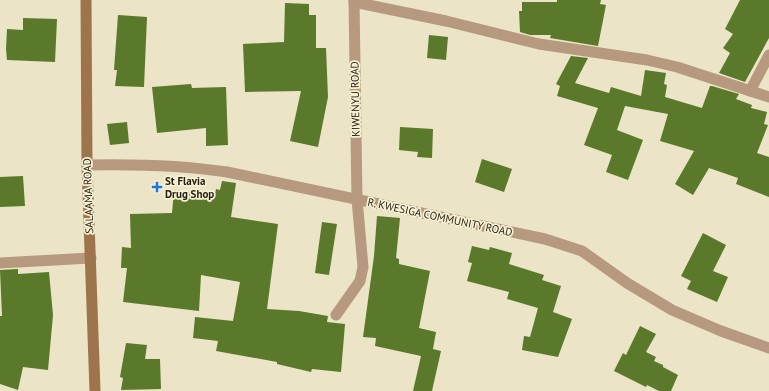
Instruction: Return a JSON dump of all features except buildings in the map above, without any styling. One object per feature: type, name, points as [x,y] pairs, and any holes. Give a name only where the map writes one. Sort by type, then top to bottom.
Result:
[{"type":"main road","name":"SALAAMA ROAD","points":[[86,0],[87,165],[94,391]]},
{"type":"street","points":[[354,1],[446,20],[539,44],[647,60],[677,67],[769,97]]},
{"type":"street","name":"KIWENYU ROAD","points":[[336,314],[360,280],[363,266],[357,199],[354,1]]},
{"type":"street","points":[[750,91],[769,55]]},
{"type":"street","name":"R. KWESIGA COMMUNITY ROAD","points":[[87,165],[182,166],[227,172],[545,239],[576,248],[641,292],[672,310],[721,331],[769,348]]},
{"type":"street","points":[[0,263],[91,258]]},
{"type":"place","name":"St Flavia Drug Shop","points":[[157,187]]}]
